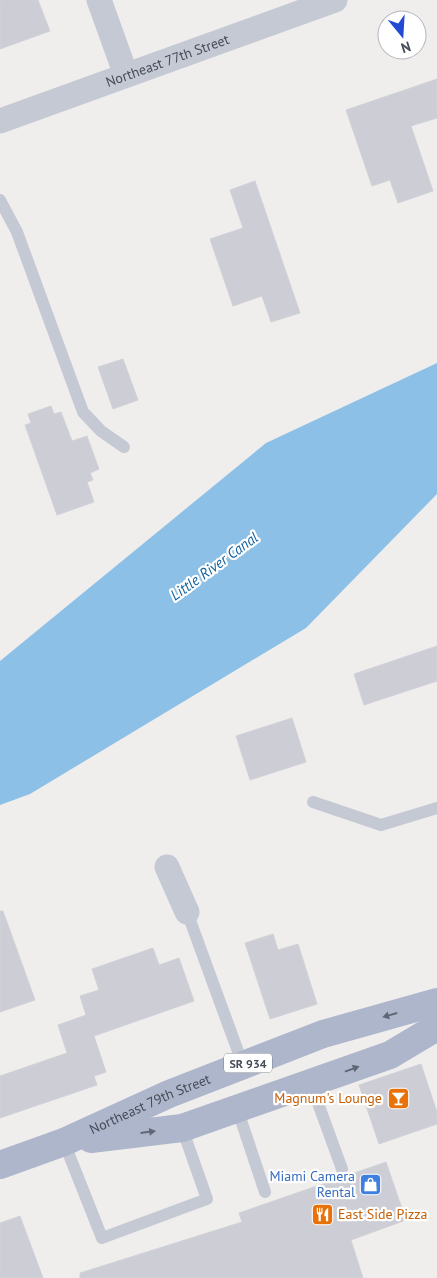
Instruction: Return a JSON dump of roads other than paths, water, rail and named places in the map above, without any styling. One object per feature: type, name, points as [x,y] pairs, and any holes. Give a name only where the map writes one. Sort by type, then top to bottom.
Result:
[{"type":"main road","name":"Northeast 79th Street","points":[[0,1165],[64,1142],[169,1094],[323,1034],[437,1002]]},
{"type":"main road","name":"Northeast 79th Street","points":[[64,1142],[182,1128],[390,1055],[437,1027]]},
{"type":"street","points":[[99,0],[126,75]]},
{"type":"street","name":"Northeast 77th Street","points":[[0,121],[334,0]]},
{"type":"street","points":[[168,867],[186,912]]},
{"type":"lane","points":[[0,200],[18,232],[83,412],[101,431],[124,447]]},
{"type":"lane","points":[[313,802],[381,825],[437,808]]},
{"type":"lane","points":[[186,912],[243,1065]]},
{"type":"lane","points":[[311,1084],[342,1168]]},
{"type":"lane","points":[[237,1108],[265,1192]]},
{"type":"lane","points":[[64,1142],[102,1238],[207,1199],[182,1128]]},
{"type":"water","name":"Little River Canal","points":[[437,363],[437,494],[306,628],[30,794],[0,805],[0,661],[266,443]]},
{"type":"place","name":"Magnum's Lounge","points":[[398,1098]]},
{"type":"place","name":"Miami Camera Rental","points":[[371,1184]]},
{"type":"place","name":"East Side Pizza","points":[[322,1214]]}]
